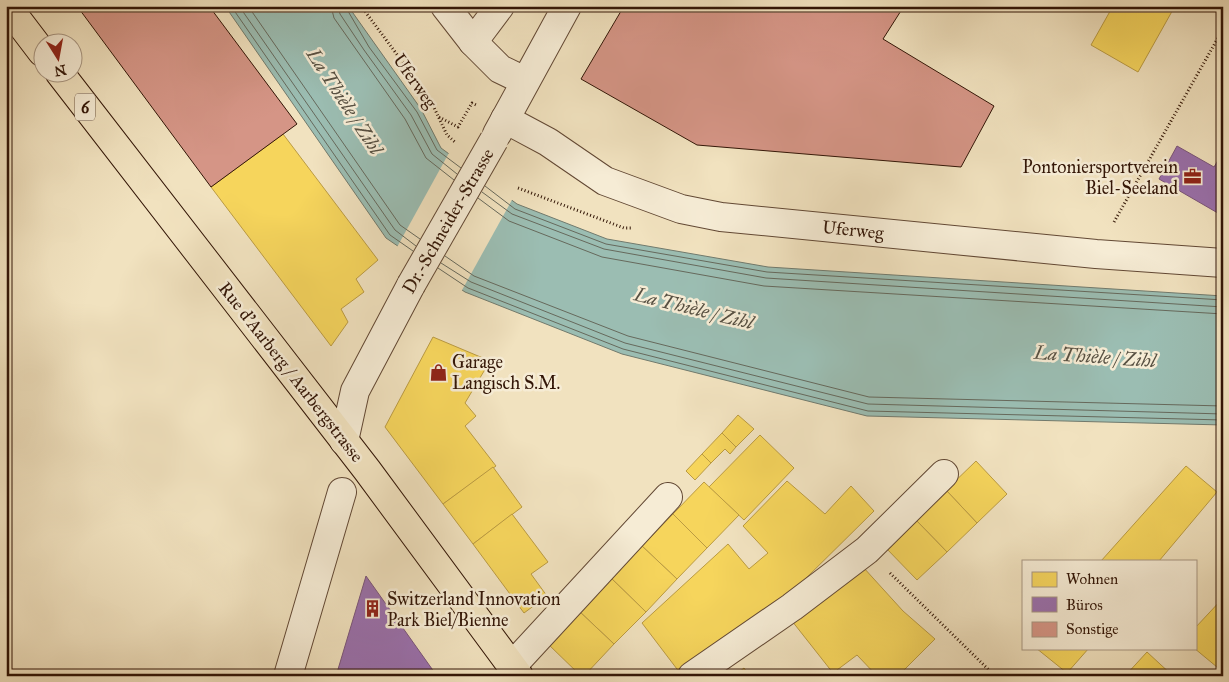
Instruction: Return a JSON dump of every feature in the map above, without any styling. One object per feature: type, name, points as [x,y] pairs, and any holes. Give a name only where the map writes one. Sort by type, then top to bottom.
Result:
[{"type":"main road","points":[[7,6],[32,39]]},
{"type":"main road","name":"Rue d'Aarberg / Aarbergstrasse","points":[[66,82],[344,441],[515,671]]},
{"type":"street","points":[[445,6],[474,42],[500,69],[525,81]]},
{"type":"street","points":[[474,42],[500,6]]},
{"type":"street","name":"Dr.-Schneider-Strasse","points":[[344,441],[355,391],[411,286],[567,6]]},
{"type":"street","name":"Uferweg","points":[[500,129],[548,142],[605,181],[681,209],[721,217],[1096,254],[1223,263]]},
{"type":"street","points":[[692,676],[792,607],[867,550],[944,474]]},
{"type":"street","points":[[288,676],[342,492]]},
{"type":"street","points":[[515,671],[668,497]]},
{"type":"path","name":"Uferweg","points":[[361,6],[430,99],[439,117],[458,127],[472,102]]},
{"type":"path","points":[[1096,254],[1223,29]]},
{"type":"path","points":[[439,117],[447,135],[455,142]]},
{"type":"path","points":[[867,550],[995,676]]},
{"type":"water","name":"La Thièle / Zihl","points":[[225,6],[348,6],[421,109],[441,148],[517,204],[607,239],[768,267],[1223,296],[1223,425],[867,416],[622,354],[465,292],[386,238]]},
{"type":"pier","points":[[450,151],[513,198],[461,292],[396,249]]},
{"type":"building: Wohnen","points":[[1113,6],[1175,6],[1138,72],[1091,45]]},
{"type":"building: Wohnen","points":[[283,134],[378,260],[356,279],[364,292],[341,309],[348,322],[331,346],[211,187]]},
{"type":"building: Wohnen","points":[[433,337],[490,361],[465,403],[476,416],[465,426],[496,466],[443,504],[385,427]]},
{"type":"building: Wohnen","points":[[738,415],[754,429],[736,447],[722,433]]},
{"type":"building: Wohnen","points":[[722,433],[736,447],[730,454],[725,449],[711,463],[702,454]]},
{"type":"building: Wohnen","points":[[760,435],[794,468],[744,520],[709,487]]},
{"type":"building: Wohnen","points":[[702,454],[711,463],[695,480],[686,471]]},
{"type":"building: Wohnen","points":[[976,461],[1007,494],[977,523],[946,490]]},
{"type":"building: Wohnen","points":[[1186,466],[1217,492],[1160,560],[1102,560]]},
{"type":"building: Wohnen","points":[[493,467],[522,507],[473,544],[443,504]]},
{"type":"building: Wohnen","points":[[787,481],[825,514],[851,486],[874,511],[797,587],[680,673],[642,623],[728,544],[749,569],[768,553],[743,526]]},
{"type":"building: Wohnen","points":[[704,482],[739,515],[707,548],[673,514]]},
{"type":"building: Wohnen","points":[[946,490],[977,523],[947,552],[915,519]]},
{"type":"building: Wohnen","points":[[512,514],[548,562],[531,574],[547,596],[524,613],[473,544]]},
{"type":"building: Wohnen","points":[[673,514],[707,548],[677,579],[642,546]]},
{"type":"building: Wohnen","points":[[915,519],[947,552],[917,580],[885,547]]},
{"type":"building: Wohnen","points":[[642,546],[677,579],[646,612],[611,578]]},
{"type":"building: Wohnen","points":[[863,567],[903,611],[935,639],[898,676],[877,676],[857,655],[833,673],[792,621]]},
{"type":"building: Wohnen","points":[[611,578],[646,612],[614,644],[579,611]]},
{"type":"building: Wohnen","points":[[1223,598],[1223,672],[1196,650],[1196,627]]},
{"type":"building: Wohnen","points":[[579,611],[614,644],[584,676],[581,676],[548,644]]},
{"type":"building: Wohnen","points":[[1038,650],[1087,650],[1067,673]]},
{"type":"building: Wohnen","points":[[1147,652],[1173,676],[1125,676]]},
{"type":"building: Wohnen","points":[[744,668],[750,676],[734,676]]},
{"type":"building: Büros","points":[[1177,146],[1214,167],[1223,152],[1223,216],[1159,179]]},
{"type":"building: Büros","name":"Switzerland Innovation Park Biel/Bienne","points":[[366,576],[437,676],[336,676]]},
{"type":"building: Sonstige","points":[[77,6],[209,6],[297,124],[211,187]]},
{"type":"building: Sonstige","points":[[624,6],[904,6],[883,39],[994,106],[961,167],[697,145],[581,79]]},
{"type":"place","name":"Pontoniersportverein Biel-Seeland","points":[[1192,177]]},
{"type":"place","name":"Garage Langisch S.M.","points":[[438,372]]},
{"type":"place","name":"Switzerland Innovation Park Biel/Bienne","points":[[373,609]]}]
